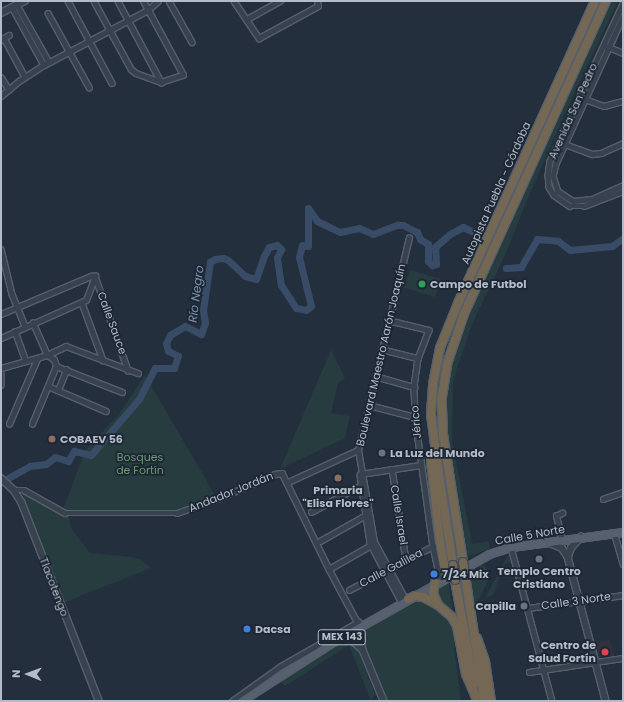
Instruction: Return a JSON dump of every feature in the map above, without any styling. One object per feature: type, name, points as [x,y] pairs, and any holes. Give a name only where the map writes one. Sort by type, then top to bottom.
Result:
[{"type":"highway","name":"Autopista Puebla - Córdoba","points":[[479,700],[455,580],[438,468],[431,414],[433,384],[437,361],[449,323],[595,1]]},
{"type":"highway","name":"Autopista Puebla - Córdoba","points":[[479,700],[473,630],[442,435],[442,397],[448,358],[464,314],[606,1]]},
{"type":"highway","points":[[431,414],[431,455],[437,520],[440,580],[433,593],[438,605]]},
{"type":"highway","points":[[405,601],[415,596],[423,597],[438,605],[449,615],[456,626],[466,674],[479,700]]},
{"type":"highway","points":[[473,630],[481,647],[485,661],[491,701]]},
{"type":"main road","name":"Calle 5 Norte","points":[[440,580],[489,554],[511,547],[623,532]]},
{"type":"main road","name":"MEX 143","points":[[241,701],[359,624],[405,601],[440,580]]},
{"type":"street","points":[[1,13],[25,1]]},
{"type":"street","points":[[68,1],[112,84]]},
{"type":"street","points":[[94,1],[109,30],[132,69],[136,73],[161,82],[183,75],[143,1]]},
{"type":"street","points":[[118,1],[161,82]]},
{"type":"street","points":[[1,96],[25,77],[44,65],[148,10],[158,1]]},
{"type":"street","points":[[169,1],[192,42]]},
{"type":"street","points":[[234,1],[259,38],[318,6],[316,1]]},
{"type":"street","points":[[247,19],[280,1]]},
{"type":"street","name":"Avenida San Pedro","points":[[623,4],[603,44],[550,161],[548,175],[551,191],[557,199],[570,206],[584,206],[623,191]]},
{"type":"street","points":[[15,6],[49,62]]},
{"type":"street","points":[[15,6],[44,65]]},
{"type":"street","points":[[48,13],[88,87]]},
{"type":"street","name":"Avenida San Pedro","points":[[623,17],[584,99],[556,164],[553,176],[558,191],[573,201],[584,201],[623,185]]},
{"type":"street","points":[[9,35],[3,39],[25,77]]},
{"type":"street","points":[[603,44],[623,53]]},
{"type":"street","points":[[1,76],[8,90]]},
{"type":"street","points":[[579,97],[604,106],[623,101]]},
{"type":"street","points":[[559,142],[592,154],[601,153],[623,143]]},
{"type":"street","name":"Boulevard Maestro Aarón Joaquín","points":[[405,601],[373,544],[358,450],[388,320],[409,238]]},
{"type":"street","points":[[1,251],[17,307],[25,327]]},
{"type":"street","points":[[1,274],[7,273]]},
{"type":"street","points":[[1,314],[91,276],[95,276],[86,300],[82,303],[1,338]]},
{"type":"street","name":"Calle Sauce","points":[[95,276],[128,370]]},
{"type":"street","points":[[82,303],[103,360]]},
{"type":"street","name":"Jérico","points":[[388,320],[429,330],[418,358],[414,387],[415,417],[420,465],[440,580]]},
{"type":"street","points":[[32,424],[56,366],[54,360],[48,355],[33,323]]},
{"type":"street","points":[[15,331],[26,361]]},
{"type":"street","points":[[1,368],[37,359],[66,346],[138,373]]},
{"type":"street","points":[[382,349],[418,358]]},
{"type":"street","points":[[9,424],[37,359]]},
{"type":"street","points":[[56,366],[122,392]]},
{"type":"street","points":[[58,390],[66,370]]},
{"type":"street","points":[[1,373],[1,385]]},
{"type":"street","points":[[375,376],[414,387]]},
{"type":"street","points":[[48,386],[106,411]]},
{"type":"street","points":[[369,405],[415,417]]},
{"type":"street","points":[[288,482],[358,450]]},
{"type":"street","points":[[361,473],[420,465]]},
{"type":"street","name":"Calle Israel","points":[[392,469],[406,560]]},
{"type":"street","name":"Andador Jordán","points":[[14,490],[24,490],[65,513],[177,513],[278,473],[282,473],[288,482],[329,569],[359,624]]},
{"type":"street","name":"Tlacotengo","points":[[1,478],[14,490],[22,503],[99,701]]},
{"type":"street","points":[[312,512],[363,484]]},
{"type":"street","points":[[603,499],[623,492]]},
{"type":"street","points":[[562,513],[556,516],[562,540]]},
{"type":"street","points":[[320,541],[367,514]]},
{"type":"street","points":[[614,532],[623,564]]},
{"type":"street","points":[[568,557],[571,548],[582,537]]},
{"type":"street","points":[[548,542],[562,548],[568,557],[606,701]]},
{"type":"street","points":[[329,569],[373,544]]},
{"type":"street","name":"Calle Galilea","points":[[349,590],[433,546]]},
{"type":"street","points":[[511,547],[552,701]]},
{"type":"street","name":"Calle 3 Norte","points":[[528,608],[623,595]]},
{"type":"street","points":[[232,701],[281,666],[359,624],[362,650]]},
{"type":"street","points":[[333,642],[347,638],[357,643],[362,650],[384,701]]},
{"type":"street","points":[[529,672],[623,658]]},
{"type":"shaded area","name":"Centro de Salud Fortín","points":[[610,640],[614,656],[598,658],[594,642]]},
{"type":"green space","points":[[597,1],[603,1],[448,345],[440,385],[461,567],[456,569],[434,413],[439,362],[450,327]]},
{"type":"green space","points":[[610,1],[618,1],[574,94],[528,198],[506,253],[473,322],[453,383],[452,441],[472,544],[488,541],[490,549],[466,557],[447,435],[447,392],[451,363],[468,314]]},
{"type":"green space","name":"Campo de Futbol","points":[[410,270],[441,279],[435,297],[404,288]]},
{"type":"green space","points":[[331,350],[345,378],[338,383],[331,413],[350,416],[345,438],[280,469]]},
{"type":"green space","name":"Bosques de Fortín","points":[[145,375],[216,497],[177,513],[62,512],[85,451],[119,414]]},
{"type":"green space","points":[[23,492],[69,517],[71,528],[90,553],[132,557],[140,559],[151,568],[65,602],[22,494]]},
{"type":"green space","points":[[509,553],[511,562],[504,566],[493,595],[485,598]]},
{"type":"green space","points":[[474,565],[476,570],[480,568],[479,565],[485,566],[489,574],[487,583],[473,611],[467,570]]},
{"type":"green space","points":[[449,579],[453,613],[437,600],[436,586]]},
{"type":"green space","points":[[418,599],[437,609],[451,622],[455,635],[454,648],[461,701],[387,701],[364,647],[362,629]]},
{"type":"green space","points":[[341,642],[351,642],[357,648],[374,691],[375,695],[371,701],[349,645],[285,686],[280,681]]},
{"type":"waterway","name":"Río Negro","points":[[1,482],[30,466],[46,464],[55,457],[68,461],[74,451],[91,455],[139,399],[155,368],[174,368],[178,356],[168,351],[166,343],[170,335],[185,326],[201,334],[205,323],[203,310],[210,262],[215,259],[223,258],[228,260],[245,276],[256,279],[264,256],[269,247],[277,245],[281,249],[277,258],[281,285],[296,308],[306,310],[311,306],[299,257],[302,245],[308,246],[308,208],[317,221],[340,232],[359,228],[373,234],[397,225],[403,225],[417,232],[420,239],[428,244],[428,261],[432,265],[436,264],[435,247],[450,234],[463,227],[480,235]]},
{"type":"waterway","name":"Río Negro","points":[[506,268],[521,267],[537,239],[558,241],[570,250],[612,246],[623,238]]},
{"type":"place","name":"Campo de Futbol","points":[[422,284]]},
{"type":"place","name":"COBAEV 56","points":[[52,439]]},
{"type":"place","name":"La Luz del Mundo","points":[[382,453]]},
{"type":"place","name":"Primaria \"Elisa Flores\"","points":[[338,478]]},
{"type":"place","name":"Templo Centro Cristiano","points":[[539,559]]},
{"type":"place","name":"7/24 Mix","points":[[434,574]]},
{"type":"place","name":"Capilla","points":[[524,606]]},
{"type":"place","name":"Dacsa","points":[[247,629]]},
{"type":"place","name":"Centro de Salud Fortín","points":[[605,652]]}]
